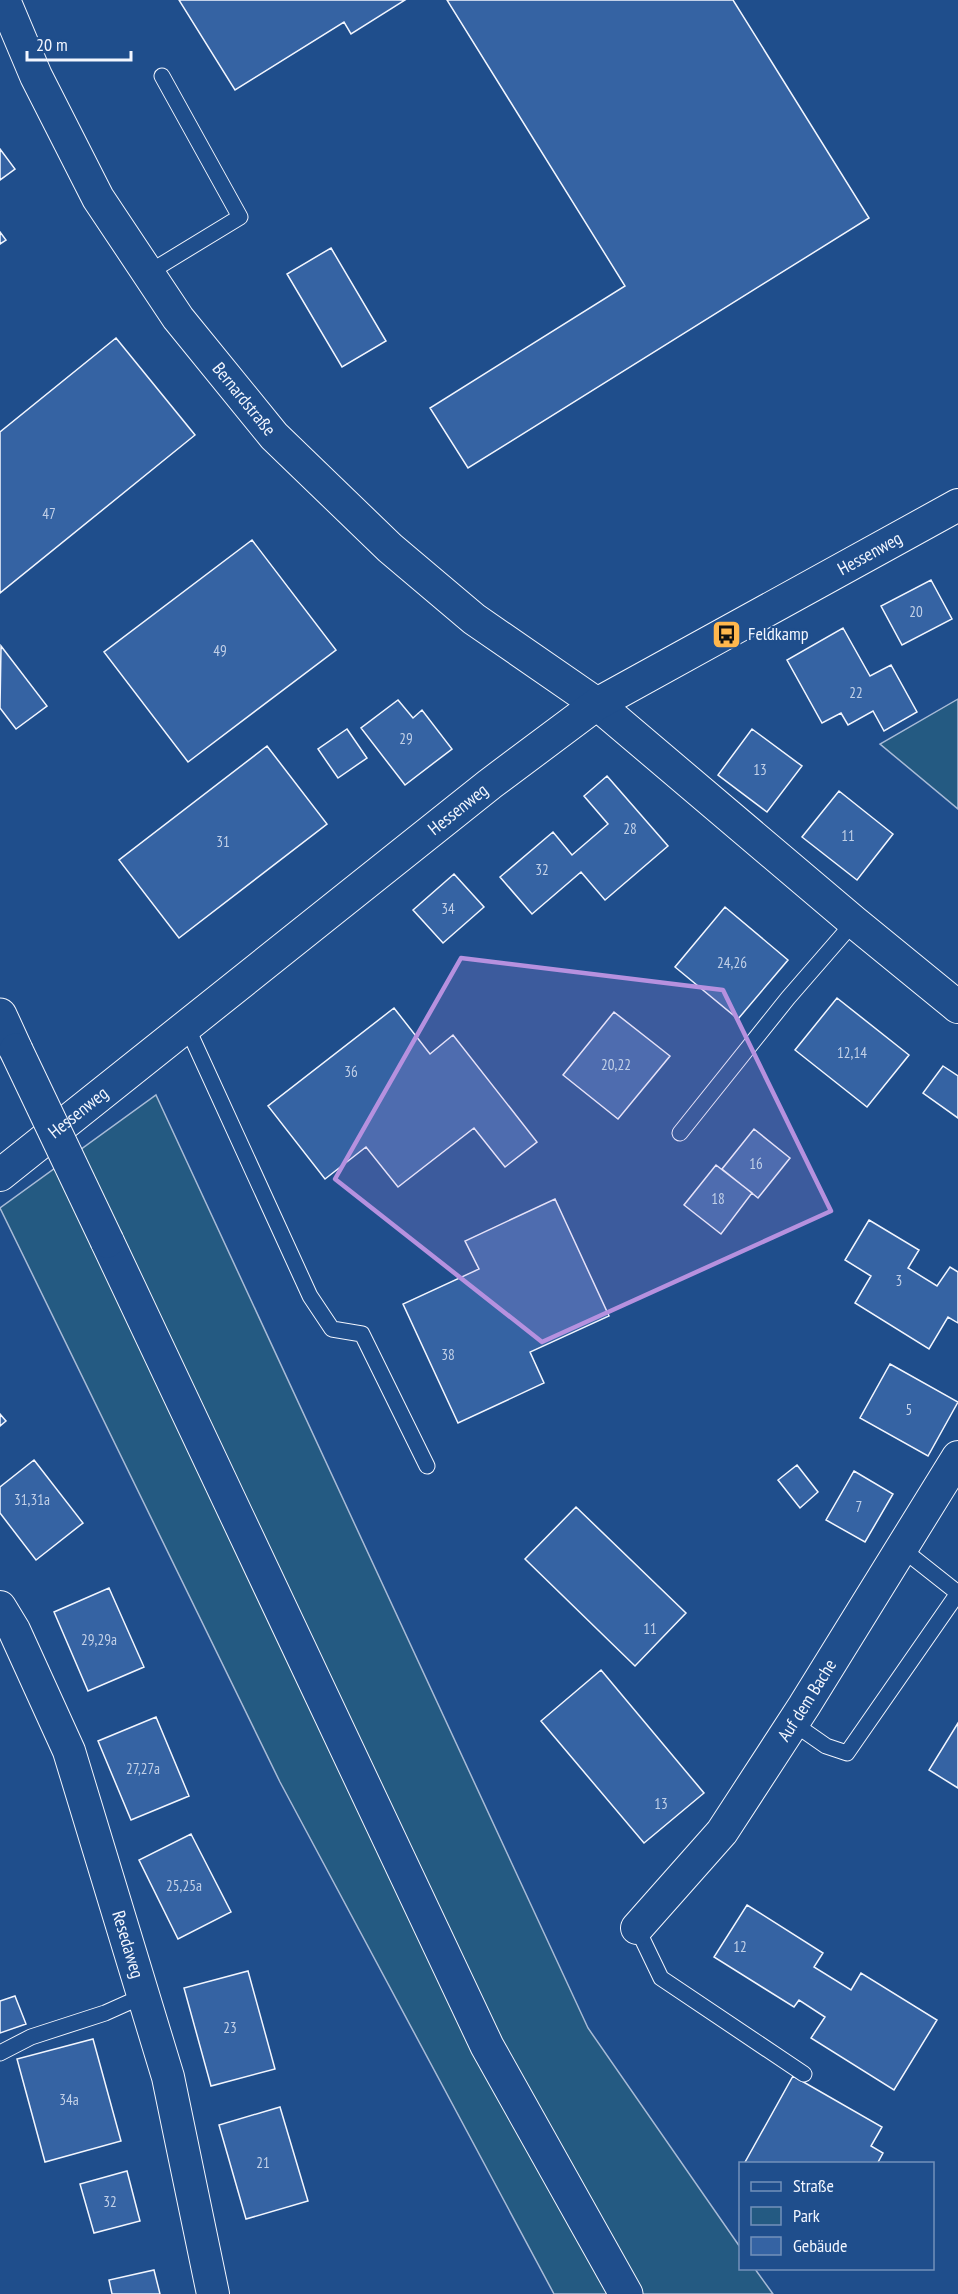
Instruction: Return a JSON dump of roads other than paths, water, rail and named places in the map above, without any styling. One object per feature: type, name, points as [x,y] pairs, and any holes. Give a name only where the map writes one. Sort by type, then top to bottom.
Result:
[{"type":"main road","points":[[0,1015],[487,2046],[626,2294]]},
{"type":"street","name":"Bernardstraße","points":[[4,0],[36,76],[98,198],[178,318],[274,436],[390,548],[474,619],[597,704]]},
{"type":"street","name":"Hessenweg","points":[[0,1175],[490,784],[597,704],[954,516]]},
{"type":"street","points":[[597,704],[958,1007]]},
{"type":"street","name":"Auf dem Bache","points":[[637,1928],[722,1832],[793,1724],[958,1457]]},
{"type":"street","name":"Resedaweg","points":[[0,1607],[14,1630],[69,1751],[168,2078],[213,2294]]},
{"type":"lane","points":[[148,273],[240,217],[162,76]]},
{"type":"lane","points":[[680,1133],[788,998],[854,922]]},
{"type":"lane","points":[[187,1027],[310,1296],[332,1329],[362,1334],[427,1466]]},
{"type":"lane","points":[[793,1724],[826,1746],[847,1753],[958,1593],[901,1548]]},
{"type":"lane","points":[[637,1928],[661,1978],[804,2074]]},
{"type":"lane","points":[[0,2053],[31,2037],[105,2013],[143,1996]]},
{"type":"place","name":"Feldkamp","points":[[727,634]]}]
